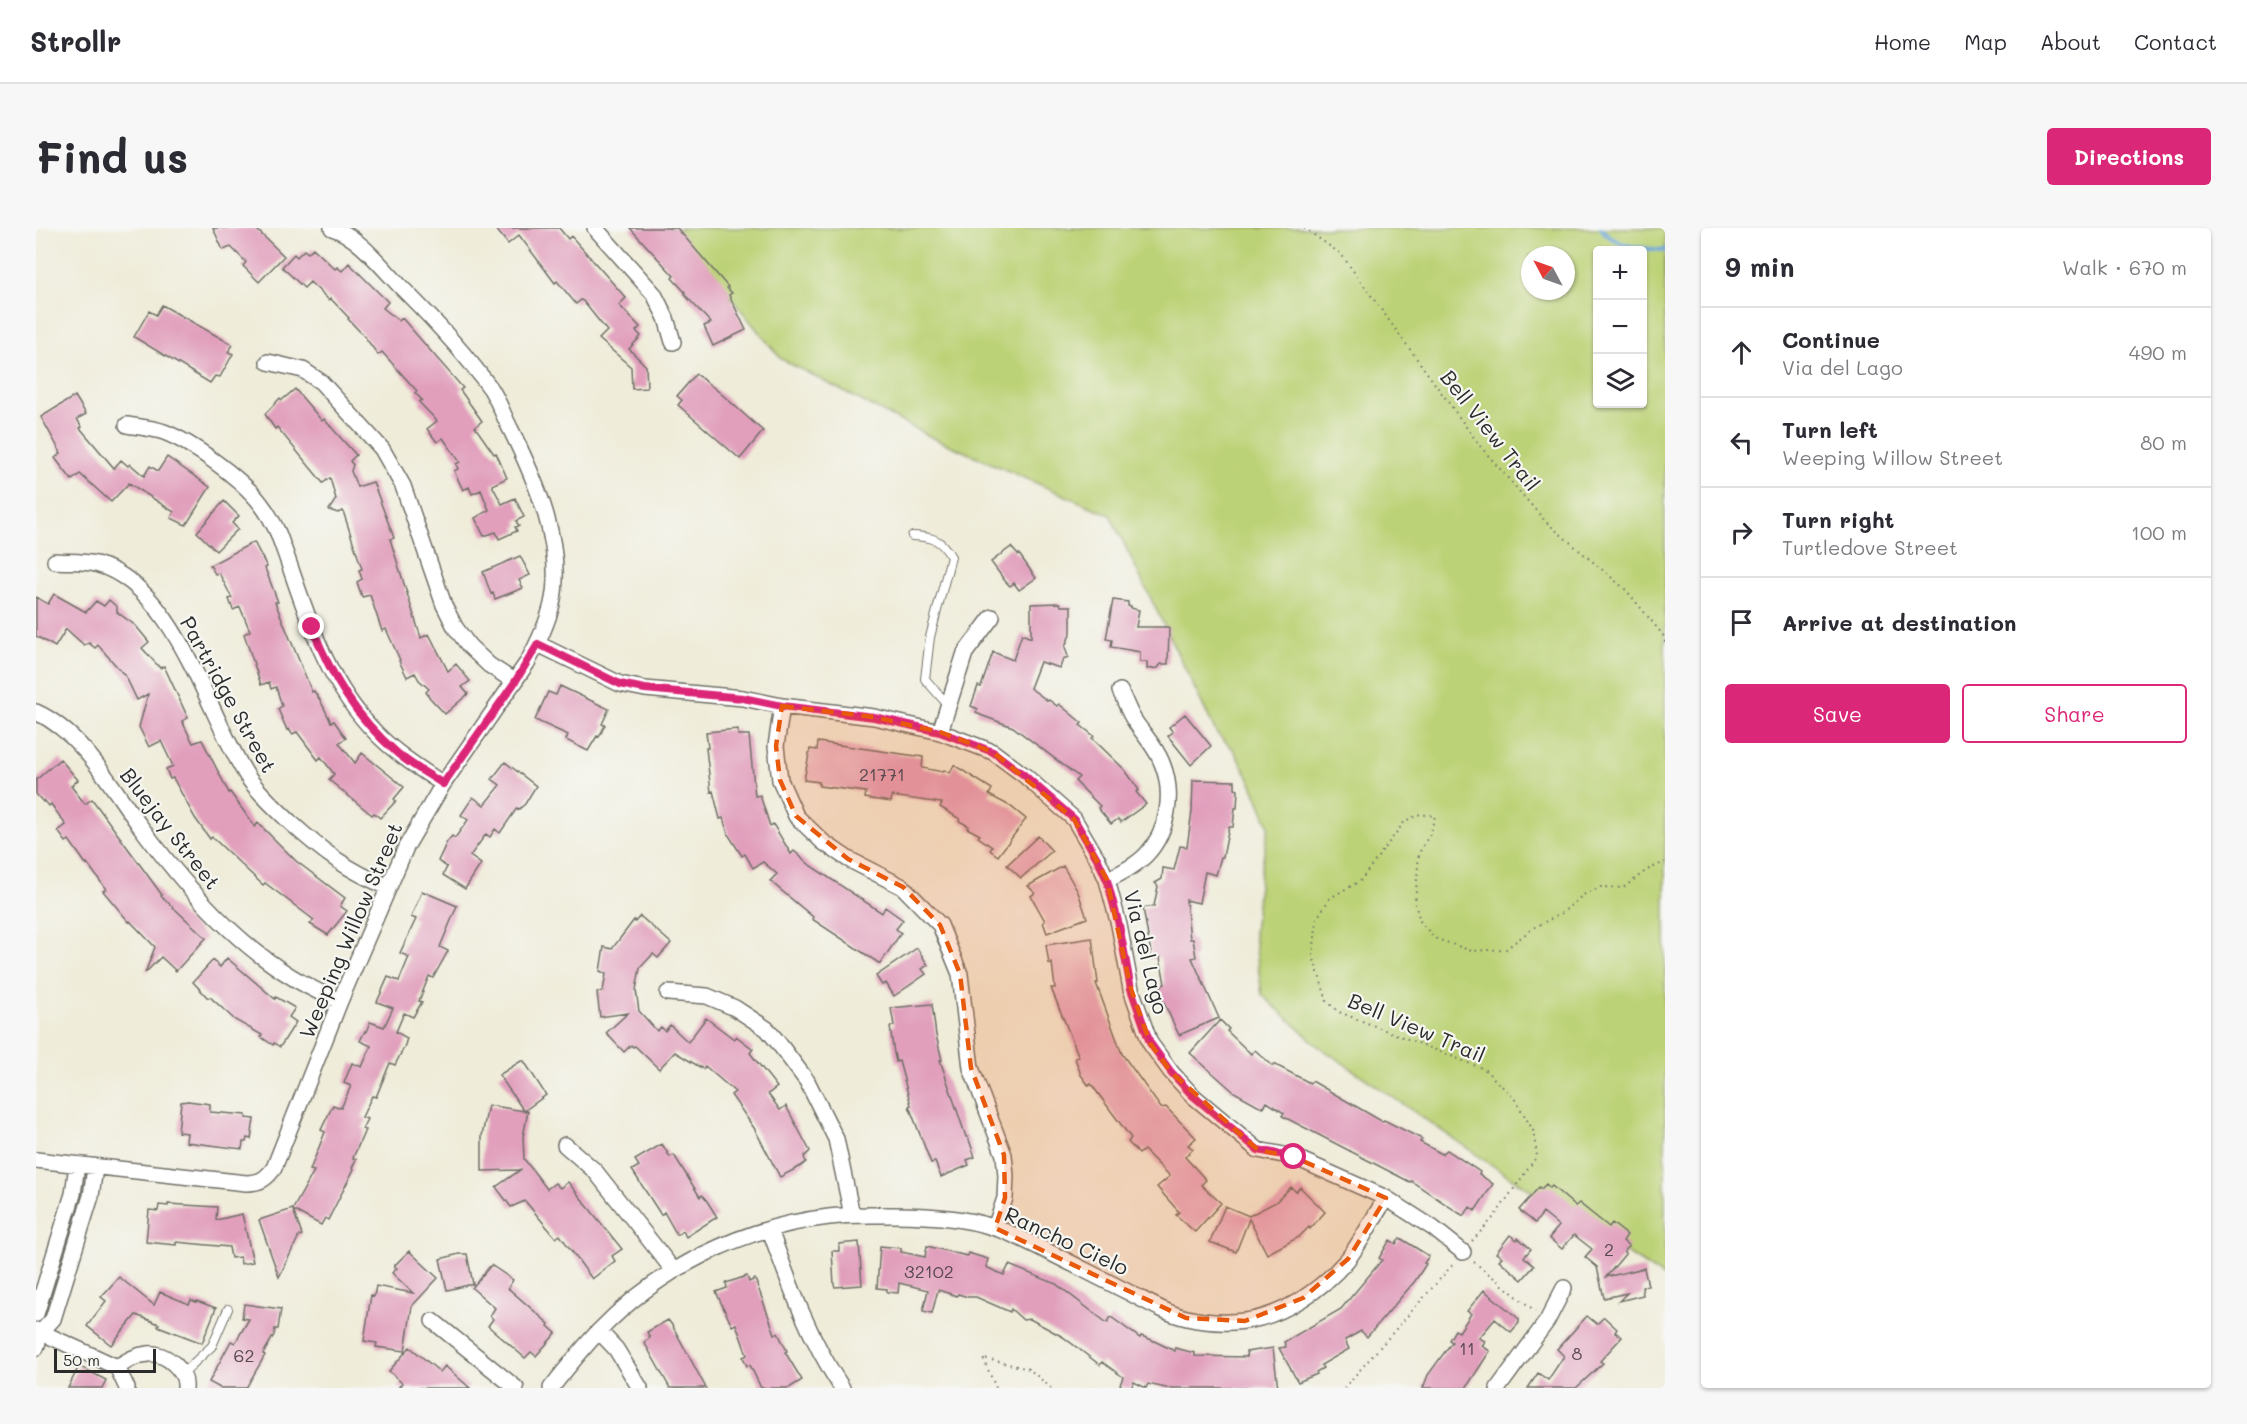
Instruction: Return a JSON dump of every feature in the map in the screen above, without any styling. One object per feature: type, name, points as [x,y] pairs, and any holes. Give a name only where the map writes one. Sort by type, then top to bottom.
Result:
[{"type":"street","name":"Weeping Willow Street","points":[[95,1168],[246,1183],[266,1179],[274,1168],[340,1001],[406,846],[443,784],[515,682],[538,644],[552,603],[555,566],[551,532],[543,505],[521,451],[491,390],[430,316],[360,245],[332,228]]},
{"type":"street","points":[[595,228],[654,294],[666,318],[673,342]]},
{"type":"street","points":[[268,362],[303,370],[321,382],[382,449],[403,486],[444,604],[455,627],[469,646],[489,665],[515,682]]},
{"type":"street","points":[[127,425],[163,432],[188,445],[240,482],[255,496],[278,532],[326,664],[341,689],[375,732],[399,754],[443,784]]},
{"type":"street","name":"Partridge Street","points":[[55,561],[95,564],[117,573],[139,590],[174,633],[249,779],[265,799],[318,848],[343,866],[388,887]]},
{"type":"street","points":[[940,732],[965,653],[992,617]]},
{"type":"street","name":"Via del Lago","points":[[538,644],[620,684],[645,689],[743,698],[782,706],[874,717],[940,732],[993,752],[1024,775],[1074,819],[1107,880],[1119,925],[1131,989],[1150,1043],[1171,1072],[1192,1095],[1258,1150],[1294,1157],[1386,1198],[1433,1228],[1463,1252]]},
{"type":"street","points":[[1107,880],[1131,868],[1147,854],[1161,831],[1169,793],[1162,762],[1132,718],[1120,691]]},
{"type":"street","points":[[782,706],[776,746],[780,780],[796,816],[823,842],[848,859],[903,887],[940,925],[957,964],[971,1068],[1004,1155],[1005,1198],[995,1228]]},
{"type":"street","name":"Bluejay Street","points":[[36,712],[47,717],[69,734],[94,763],[196,898],[272,965],[295,981],[340,1001]]},
{"type":"street","points":[[668,993],[707,996],[735,1008],[766,1029],[777,1041],[807,1081],[836,1139],[852,1215]]},
{"type":"street","points":[[565,1145],[595,1171],[674,1271]]},
{"type":"street","points":[[36,1160],[95,1168],[91,1196],[53,1319],[37,1323]]},
{"type":"street","points":[[36,1348],[37,1323],[73,1194],[77,1165]]},
{"type":"street","name":"Rancho Cielo","points":[[551,1388],[599,1331],[640,1295],[674,1271],[713,1250],[770,1230],[828,1217],[931,1215],[1013,1234],[1149,1303],[1186,1318],[1245,1321],[1273,1314],[1325,1283],[1348,1259],[1386,1198]]},
{"type":"street","points":[[64,1226],[81,1229]]},
{"type":"street","points":[[770,1230],[798,1308],[829,1369],[842,1388]]},
{"type":"street","points":[[1498,1388],[1547,1321],[1564,1288]]},
{"type":"street","points":[[433,1321],[516,1388]]},
{"type":"street","points":[[37,1323],[117,1367],[127,1388]]},
{"type":"street","points":[[599,1331],[616,1349],[640,1388]]},
{"type":"street","points":[[117,1367],[135,1356],[151,1353],[167,1359],[180,1369],[184,1381]]},
{"type":"lane","points":[[912,536],[925,536],[943,543],[951,557],[930,637],[925,679],[948,705]]},
{"type":"lane","points":[[184,1381],[212,1346],[228,1309]]},
{"type":"path","name":"Bell View Trail","points":[[1304,228],[1341,254],[1480,446],[1546,522],[1626,590],[1663,635],[1665,642]]},
{"type":"path","name":"Bell View Trail","points":[[1344,1388],[1494,1216],[1537,1156],[1533,1130],[1514,1098],[1484,1069],[1339,1012],[1333,1007],[1328,1001],[1312,956],[1317,918],[1330,898],[1360,881],[1405,821],[1420,814],[1435,816],[1430,834],[1419,853],[1415,903],[1420,921],[1434,938],[1472,951],[1506,949],[1533,928],[1562,913],[1583,895],[1601,887],[1623,888],[1647,870],[1665,862]]},
{"type":"path","points":[[1463,1252],[1547,1321]]},
{"type":"path","points":[[996,1388],[983,1358],[1029,1369],[1051,1388]]},
{"type":"highlighted area","points":[[782,706],[874,717],[940,732],[993,752],[1074,819],[1107,880],[1131,989],[1150,1043],[1171,1072],[1258,1150],[1294,1157],[1386,1198],[1348,1259],[1303,1298],[1245,1321],[1186,1318],[995,1228],[1005,1198],[1004,1155],[971,1068],[960,974],[940,925],[903,887],[848,859],[796,816],[780,780],[776,746]]},
{"type":"green space","points":[[668,228],[1665,228],[1665,1278],[1502,1172],[1318,1046],[1262,995],[1254,934],[1260,875],[1269,826],[1252,784],[1233,749],[1217,734],[1110,515],[933,438],[781,359],[723,288]]},
{"type":"building","points":[[213,228],[255,228],[284,256],[259,282],[243,266],[246,262],[231,247],[223,250]]},
{"type":"building","points":[[495,228],[559,228],[568,239],[571,236],[626,298],[619,305],[640,327],[636,331],[641,336],[629,349],[646,366],[647,388],[632,389],[631,367],[599,339],[607,331],[583,301],[576,304],[557,281],[555,283],[519,235],[508,244]]},
{"type":"building","points":[[630,228],[677,228],[728,287],[732,293],[729,295],[746,330],[713,346],[704,326],[711,323],[685,295],[685,292],[672,278],[674,276]]},
{"type":"building","points":[[313,248],[335,269],[337,267],[342,271],[349,263],[388,302],[383,308],[399,321],[402,318],[463,388],[460,390],[482,421],[475,427],[494,454],[496,453],[507,478],[492,485],[502,504],[515,498],[524,517],[516,521],[519,526],[515,527],[517,531],[499,539],[496,532],[484,536],[475,518],[489,510],[481,490],[472,494],[469,487],[463,490],[454,471],[458,469],[456,464],[460,462],[443,438],[437,442],[427,429],[437,421],[419,402],[422,400],[415,393],[417,391],[382,352],[378,355],[330,298],[329,300],[310,282],[304,288],[282,267],[294,254],[297,257],[304,250],[308,253]]},
{"type":"building","points":[[162,305],[233,345],[228,352],[233,354],[220,377],[215,376],[210,383],[134,337],[149,311],[156,315]]},
{"type":"building","points":[[696,374],[763,431],[740,459],[678,405],[682,400],[677,396]]},
{"type":"building","points":[[295,389],[322,421],[324,419],[356,455],[350,461],[353,465],[351,471],[357,487],[373,482],[394,538],[390,539],[421,638],[429,634],[448,671],[456,664],[470,681],[462,687],[468,694],[445,714],[430,698],[426,692],[429,689],[415,673],[407,677],[386,629],[382,631],[370,595],[362,597],[357,582],[362,579],[359,570],[362,569],[343,511],[338,513],[329,510],[336,499],[330,478],[323,483],[277,427],[275,429],[265,414],[280,398],[282,400]]},
{"type":"building","points":[[75,396],[86,414],[77,419],[82,427],[80,428],[114,468],[121,460],[128,466],[130,464],[144,476],[150,466],[158,471],[167,457],[210,487],[186,525],[171,518],[174,512],[129,483],[111,502],[80,474],[72,480],[55,458],[61,453],[41,417]]},
{"type":"building","points":[[224,501],[239,516],[232,523],[238,529],[216,551],[197,532]]},
{"type":"building","points":[[254,542],[267,567],[265,568],[278,602],[275,602],[312,692],[314,691],[320,700],[331,722],[334,721],[346,738],[339,743],[355,763],[362,753],[404,787],[394,799],[396,801],[380,818],[374,813],[372,815],[329,780],[334,774],[321,757],[318,760],[297,732],[292,734],[289,729],[287,730],[278,709],[282,706],[276,687],[271,689],[269,682],[261,685],[244,634],[250,631],[240,607],[233,610],[229,599],[232,598],[219,573],[215,574],[210,565]]},
{"type":"building","points":[[1011,547],[1019,554],[1036,578],[1019,590],[1014,583],[1010,586],[1005,581],[991,562]]},
{"type":"building","points":[[520,556],[530,575],[519,580],[523,588],[495,599],[483,572]]},
{"type":"building","points":[[54,594],[86,612],[96,601],[104,606],[109,600],[117,607],[117,612],[136,626],[149,642],[142,648],[160,668],[164,666],[188,718],[182,721],[193,743],[202,740],[229,793],[255,827],[258,823],[296,861],[345,898],[340,906],[347,911],[328,935],[310,924],[314,920],[265,883],[263,885],[212,837],[210,839],[195,818],[173,778],[170,779],[166,769],[173,766],[161,741],[149,747],[139,727],[148,694],[137,700],[126,677],[98,645],[95,648],[89,643],[84,645],[66,629],[55,647],[36,636],[36,597],[48,604]]},
{"type":"building","points":[[1113,600],[1128,602],[1128,606],[1139,610],[1136,627],[1169,627],[1168,664],[1147,669],[1147,662],[1140,662],[1140,652],[1111,647],[1112,640],[1106,639]]},
{"type":"building","points":[[1060,603],[1061,606],[1071,606],[1071,632],[1065,647],[1068,657],[1063,659],[1060,668],[1040,662],[1030,688],[1057,706],[1059,704],[1082,723],[1080,725],[1094,736],[1092,738],[1125,770],[1139,790],[1136,792],[1146,804],[1121,822],[1118,819],[1111,824],[1098,808],[1100,806],[1075,781],[1079,777],[1013,727],[976,713],[978,709],[971,706],[978,686],[981,687],[993,652],[1013,660],[1022,634],[1031,638],[1031,604]]},
{"type":"building","points":[[560,686],[609,709],[599,737],[597,736],[588,751],[566,740],[568,735],[535,720],[548,692],[556,695]]},
{"type":"building","points":[[1185,714],[1211,746],[1191,765],[1168,736],[1173,732],[1169,727]]},
{"type":"building","points":[[738,729],[738,735],[749,735],[755,796],[760,795],[770,826],[773,824],[791,854],[794,851],[811,866],[882,913],[885,907],[903,920],[896,929],[901,933],[880,964],[812,919],[813,917],[770,881],[777,874],[763,862],[753,868],[745,854],[742,856],[728,834],[723,818],[720,819],[713,791],[711,792],[706,732]]},
{"type":"building","points":[[818,742],[923,757],[922,768],[943,772],[944,770],[950,773],[954,765],[992,789],[989,795],[1010,806],[1026,819],[998,856],[990,850],[992,847],[978,837],[980,835],[940,807],[942,803],[892,796],[891,802],[865,798],[866,792],[819,786],[819,782],[804,780],[810,749],[817,750]]},
{"type":"building","points":[[60,759],[78,780],[71,786],[85,804],[92,799],[161,896],[206,938],[176,971],[161,957],[145,973],[155,947],[129,922],[103,891],[106,889],[87,863],[69,840],[66,842],[58,831],[66,825],[51,804],[49,806],[44,800],[43,802],[36,794],[36,780]]},
{"type":"building","points":[[505,762],[536,786],[525,804],[517,808],[500,833],[495,829],[490,837],[486,834],[470,856],[481,864],[465,889],[443,875],[447,867],[438,861],[447,842],[452,836],[455,838],[468,820],[461,815],[473,797],[484,805],[500,785],[492,779]]},
{"type":"building","points":[[1193,780],[1235,781],[1235,789],[1238,790],[1233,827],[1229,827],[1223,857],[1221,857],[1216,875],[1205,872],[1199,903],[1186,900],[1190,939],[1193,939],[1196,957],[1192,958],[1219,1018],[1179,1035],[1157,988],[1165,984],[1160,957],[1152,959],[1143,908],[1154,906],[1158,886],[1155,883],[1162,879],[1163,868],[1174,870],[1180,846],[1187,847]]},
{"type":"building","points":[[1038,836],[1052,851],[1021,878],[1007,865]]},
{"type":"building","points":[[1063,866],[1078,892],[1087,918],[1047,933],[1043,922],[1045,921],[1031,896],[1035,893],[1028,886]]},
{"type":"building","points":[[422,891],[457,906],[440,947],[448,951],[433,978],[429,976],[419,1001],[422,1002],[413,1017],[404,1013],[396,1032],[407,1038],[405,1045],[395,1065],[390,1063],[376,1097],[372,1096],[362,1117],[367,1119],[362,1129],[365,1130],[353,1158],[356,1159],[352,1168],[354,1169],[328,1220],[325,1218],[321,1225],[293,1210],[302,1235],[299,1236],[279,1277],[259,1220],[293,1209],[314,1171],[310,1170],[325,1132],[321,1130],[333,1105],[341,1108],[351,1086],[344,1083],[352,1063],[362,1067],[371,1046],[360,1041],[370,1022],[384,1027],[393,1008],[377,1002],[388,977],[399,981],[409,957],[400,953],[416,919],[411,917]]},
{"type":"building","points":[[640,916],[671,943],[658,958],[653,954],[640,968],[636,990],[639,1011],[657,1031],[661,1027],[665,1031],[670,1025],[688,1042],[706,1018],[734,1039],[736,1036],[753,1049],[750,1053],[777,1087],[768,1094],[780,1110],[786,1106],[810,1151],[804,1157],[806,1162],[801,1166],[780,1177],[754,1128],[731,1095],[735,1092],[705,1066],[703,1069],[675,1052],[659,1069],[635,1046],[631,1045],[624,1052],[606,1033],[628,1013],[600,1017],[597,992],[603,991],[606,974],[600,971],[604,947],[612,949],[634,920],[635,922]]},
{"type":"building","points":[[1092,938],[1098,983],[1096,983],[1122,1054],[1161,1108],[1166,1107],[1196,1138],[1188,1145],[1193,1149],[1185,1157],[1206,1180],[1201,1185],[1221,1203],[1195,1232],[1176,1215],[1179,1212],[1157,1187],[1170,1176],[1144,1150],[1139,1154],[1128,1142],[1131,1138],[1091,1084],[1089,1086],[1081,1075],[1075,1058],[1079,1057],[1051,988],[1055,988],[1052,963],[1049,964],[1046,945]]},
{"type":"building","points":[[917,948],[928,965],[922,969],[926,974],[894,996],[886,983],[882,985],[876,976]]},
{"type":"building","points":[[227,958],[275,999],[276,997],[295,1008],[289,1017],[296,1022],[280,1047],[274,1043],[273,1045],[261,1037],[262,1035],[235,1020],[210,997],[208,998],[193,982],[213,960],[220,967]]},
{"type":"building","points":[[932,1004],[942,1060],[940,1060],[975,1157],[967,1160],[969,1165],[941,1177],[935,1162],[931,1163],[909,1106],[911,1105],[899,1061],[896,1062],[890,1027],[894,1026],[891,1008]]},
{"type":"building","points":[[1220,1020],[1229,1029],[1227,1031],[1251,1054],[1255,1050],[1273,1066],[1274,1064],[1310,1083],[1312,1081],[1383,1122],[1384,1120],[1422,1139],[1420,1142],[1442,1154],[1447,1150],[1480,1172],[1479,1174],[1493,1184],[1475,1211],[1470,1207],[1464,1216],[1411,1181],[1282,1116],[1284,1113],[1267,1102],[1263,1108],[1234,1092],[1190,1053]]},
{"type":"building","points":[[524,1061],[546,1095],[524,1111],[499,1075]]},
{"type":"building","points":[[181,1102],[210,1104],[210,1112],[246,1115],[246,1118],[254,1119],[251,1139],[247,1138],[246,1142],[243,1142],[242,1149],[186,1142],[187,1133],[178,1132]]},
{"type":"building","points":[[488,1105],[528,1111],[523,1137],[524,1159],[547,1189],[555,1183],[560,1188],[568,1182],[622,1249],[612,1256],[615,1261],[592,1279],[560,1235],[556,1238],[525,1201],[511,1207],[496,1187],[520,1170],[482,1171],[482,1136]]},
{"type":"building","points":[[662,1144],[670,1157],[674,1155],[700,1197],[702,1195],[717,1217],[686,1237],[683,1231],[677,1235],[664,1212],[661,1215],[632,1170],[639,1166],[635,1160]]},
{"type":"building","points":[[1546,1184],[1550,1188],[1552,1186],[1575,1206],[1579,1203],[1609,1227],[1612,1223],[1627,1235],[1623,1241],[1629,1246],[1624,1252],[1626,1253],[1606,1277],[1644,1268],[1648,1286],[1642,1287],[1643,1295],[1619,1301],[1627,1293],[1604,1298],[1597,1267],[1585,1257],[1592,1249],[1574,1235],[1562,1249],[1549,1238],[1559,1226],[1543,1213],[1535,1223],[1519,1210],[1539,1187],[1541,1189]]},
{"type":"building","points":[[1291,1187],[1296,1192],[1300,1187],[1325,1212],[1310,1229],[1309,1227],[1299,1237],[1267,1254],[1249,1219],[1236,1252],[1210,1242],[1225,1206],[1249,1216],[1276,1202]]},
{"type":"building","points":[[168,1204],[217,1207],[216,1220],[242,1214],[253,1262],[241,1264],[240,1257],[231,1258],[229,1247],[176,1242],[176,1245],[146,1242],[149,1210],[158,1211],[159,1205],[168,1206]]},
{"type":"building","points":[[1510,1235],[1517,1240],[1518,1238],[1531,1249],[1524,1257],[1534,1266],[1522,1280],[1499,1260],[1502,1257],[1496,1253]]},
{"type":"building","points":[[1400,1238],[1429,1256],[1415,1281],[1367,1337],[1361,1331],[1345,1340],[1349,1349],[1321,1365],[1323,1368],[1316,1372],[1317,1374],[1298,1382],[1279,1348],[1286,1347],[1284,1342],[1341,1309],[1382,1260],[1379,1258],[1390,1240],[1396,1244]]},
{"type":"building","points":[[859,1242],[862,1285],[835,1287],[832,1251],[839,1251],[839,1244]]},
{"type":"building","points":[[880,1246],[901,1248],[901,1252],[925,1257],[927,1246],[967,1256],[968,1253],[988,1259],[986,1267],[1004,1275],[1009,1265],[1056,1284],[1107,1323],[1111,1317],[1140,1338],[1141,1336],[1152,1340],[1175,1351],[1175,1348],[1195,1353],[1195,1356],[1247,1357],[1246,1352],[1273,1348],[1278,1388],[1166,1388],[1148,1384],[1146,1388],[1134,1382],[1131,1388],[1126,1388],[1120,1385],[1123,1377],[1102,1362],[1100,1365],[1063,1337],[1030,1319],[1023,1320],[1011,1309],[1010,1312],[976,1297],[958,1294],[957,1296],[938,1290],[932,1313],[923,1311],[928,1290],[899,1283],[898,1293],[877,1288]]},
{"type":"building","points":[[409,1251],[438,1278],[412,1306],[405,1351],[376,1347],[377,1343],[364,1341],[371,1295],[374,1296],[376,1286],[413,1293],[392,1273],[397,1268],[394,1266]]},
{"type":"building","points":[[467,1254],[473,1284],[447,1290],[440,1259]]},
{"type":"building","points":[[491,1265],[513,1280],[508,1288],[556,1333],[536,1356],[531,1352],[525,1358],[488,1326],[493,1319],[490,1316],[495,1308],[472,1288]]},
{"type":"building","points":[[747,1276],[749,1282],[755,1279],[775,1334],[778,1333],[787,1351],[785,1352],[802,1380],[789,1388],[761,1388],[750,1365],[747,1366],[743,1357],[747,1355],[736,1324],[732,1326],[716,1292],[727,1288],[726,1283]]},
{"type":"building","points":[[119,1277],[154,1305],[160,1292],[189,1304],[191,1300],[216,1308],[202,1343],[136,1315],[111,1345],[87,1326],[106,1301],[101,1297]]},
{"type":"building","points":[[1484,1290],[1519,1319],[1519,1323],[1511,1332],[1495,1319],[1479,1338],[1485,1341],[1482,1346],[1490,1351],[1466,1388],[1423,1388],[1428,1375],[1452,1342],[1449,1340],[1455,1330],[1459,1332],[1471,1314],[1467,1311]]},
{"type":"building","points":[[244,1304],[281,1309],[278,1329],[275,1329],[263,1354],[265,1355],[246,1388],[220,1388],[209,1382],[231,1341],[235,1343],[249,1319],[242,1318]]},
{"type":"building","points":[[1587,1316],[1597,1324],[1604,1317],[1617,1329],[1615,1332],[1622,1337],[1600,1361],[1603,1363],[1576,1388],[1528,1388],[1538,1373],[1548,1380],[1564,1356],[1557,1349]]},
{"type":"building","points":[[668,1320],[706,1388],[670,1388],[644,1342],[650,1338],[647,1332]]},
{"type":"building","points":[[410,1347],[440,1372],[445,1366],[470,1388],[398,1388],[402,1383],[389,1371]]},
{"type":"building","points":[[79,1366],[106,1380],[102,1388],[68,1388]]},
{"type":"waterway","points":[[1601,228],[1621,243],[1639,248],[1665,250]]},
{"type":"route","points":[[312,627],[326,664],[356,710],[399,754],[443,784],[515,682],[538,644],[620,684],[645,689],[743,698],[782,706],[874,717],[940,732],[993,752],[1024,775],[1074,819],[1098,860],[1107,880],[1119,925],[1131,989],[1150,1043],[1171,1072],[1192,1095],[1258,1150],[1294,1157]]}]
